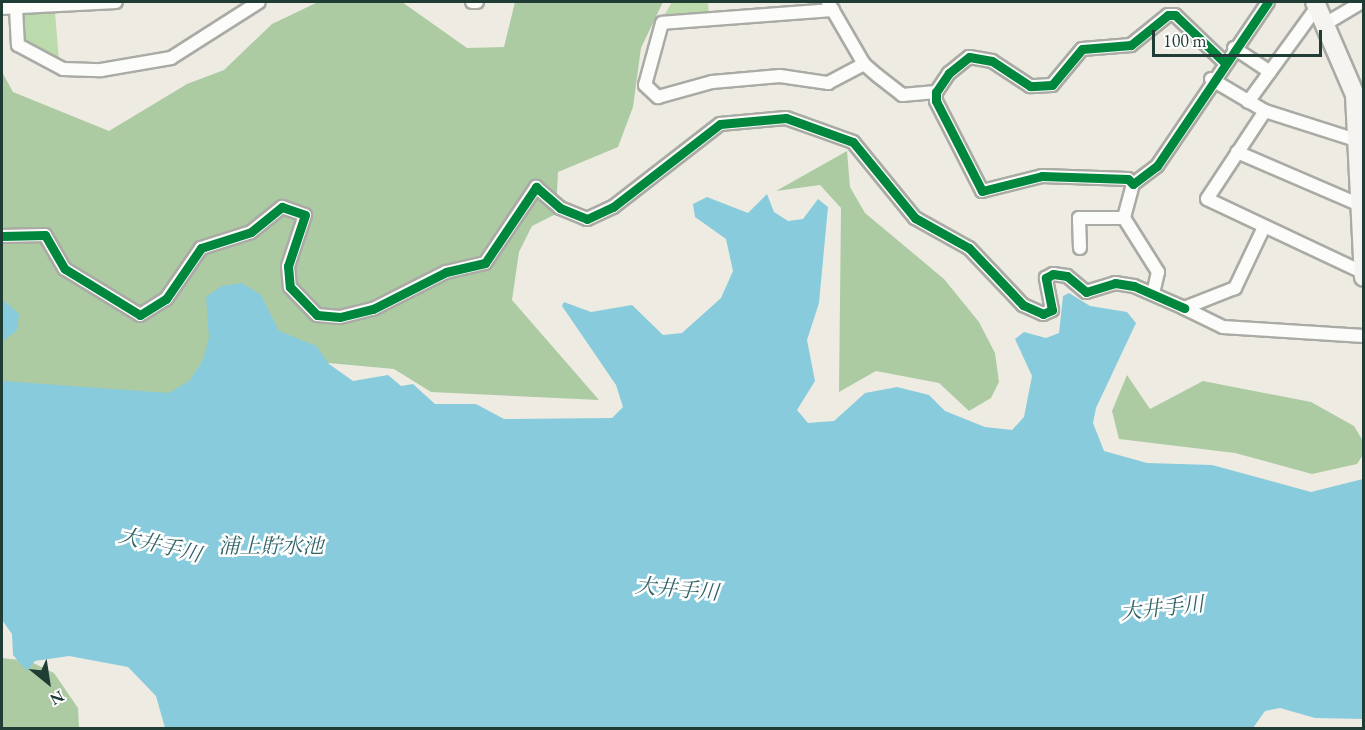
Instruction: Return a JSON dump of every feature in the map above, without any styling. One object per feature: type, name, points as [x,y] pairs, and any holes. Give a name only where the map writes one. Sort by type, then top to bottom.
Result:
[{"type":"street","points":[[2,8],[116,2]]},
{"type":"street","points":[[16,8],[18,45],[63,69],[101,70],[171,58],[259,2]]},
{"type":"street","points":[[472,2],[477,2]]},
{"type":"street","points":[[1153,293],[1158,272],[1124,218],[1132,184],[1157,166],[1223,61],[1267,2]]},
{"type":"street","points":[[1324,24],[1362,2]]},
{"type":"street","points":[[1264,111],[1207,199],[1363,274],[1360,205],[1362,142],[1359,93],[1316,4]]},
{"type":"street","points":[[1248,102],[1316,4]]},
{"type":"street","points":[[864,64],[828,84],[780,76],[712,82],[658,97],[645,85],[662,23],[830,6],[864,64],[902,95],[936,92],[969,57],[992,61],[1030,86],[1052,85],[1082,49],[1131,45],[1168,15],[1175,15],[1223,61]]},
{"type":"street","points":[[1234,48],[1270,72]]},
{"type":"street","points":[[1211,79],[1264,111],[1362,142]]},
{"type":"street","points":[[936,92],[982,191],[1042,176],[1128,179],[1132,184]]},
{"type":"street","points":[[2,236],[45,235],[65,269],[140,315],[166,298],[201,248],[251,232],[282,207],[305,215],[288,266],[290,286],[317,315],[340,317],[373,309],[446,272],[485,263],[536,187],[560,208],[586,219],[613,207],[720,124],[786,118],[853,142],[915,218],[969,248],[1023,305],[1043,314],[1052,310],[1046,278],[1053,274],[1067,276],[1086,292],[1115,283],[1153,293],[1222,327],[1364,336]]},
{"type":"street","points":[[1237,152],[1360,205]]},
{"type":"street","points":[[1080,248],[1079,218],[1124,218]]},
{"type":"street","points":[[1184,308],[1235,288],[1264,226]]},
{"type":"green space","points":[[318,2],[402,2],[467,48],[504,47],[515,2],[663,2],[641,48],[633,107],[618,147],[558,172],[556,214],[532,226],[519,252],[512,300],[599,400],[431,392],[394,369],[230,354],[167,400],[2,382],[2,72],[13,92],[109,131],[187,84],[224,70],[272,24]]},
{"type":"green space","points":[[672,2],[708,2],[709,15],[665,14]]},
{"type":"green space","points":[[27,12],[55,12],[59,61],[24,40],[22,19]]},
{"type":"green space","points":[[847,151],[850,187],[865,213],[944,279],[979,322],[995,353],[999,382],[991,398],[969,411],[939,383],[876,371],[839,392],[841,208],[820,185],[776,191]]},
{"type":"green space","points":[[1127,375],[1150,409],[1203,381],[1311,402],[1354,426],[1363,441],[1363,455],[1357,464],[1312,474],[1235,453],[1119,439],[1112,411]]},
{"type":"green space","points":[[2,658],[29,661],[54,673],[78,708],[79,728],[2,728]]},
{"type":"water","name":"浦上貯水池","points":[[767,194],[774,212],[788,221],[803,219],[818,199],[828,207],[819,303],[807,340],[815,381],[797,410],[808,423],[834,421],[865,393],[897,387],[929,395],[945,411],[985,427],[1012,430],[1024,417],[1032,376],[1015,339],[1024,332],[1046,338],[1059,333],[1063,296],[1069,293],[1090,306],[1127,312],[1136,323],[1096,408],[1093,423],[1104,451],[1147,463],[1212,465],[1311,492],[1363,479],[1363,719],[1315,718],[1280,708],[1265,711],[1253,728],[165,728],[156,696],[128,667],[69,656],[35,661],[27,671],[13,655],[12,634],[2,620],[2,381],[169,393],[189,381],[202,362],[209,338],[206,297],[222,286],[242,283],[261,295],[279,331],[316,346],[329,364],[353,381],[388,375],[401,386],[413,384],[435,404],[476,404],[504,419],[612,418],[623,407],[616,385],[562,306],[564,302],[591,312],[632,305],[663,335],[682,333],[721,298],[733,271],[726,239],[695,217],[693,204],[707,197],[748,213]]},
{"type":"water","points":[[2,299],[19,314],[17,330],[2,342]]},
{"type":"cycle path","points":[[1223,61],[1175,15],[1168,15],[1131,45],[1082,49],[1052,85],[1030,86],[992,61],[969,57],[949,73],[936,92],[936,101],[982,191],[1042,176],[1128,179],[1133,184],[1157,166],[1268,2]]},
{"type":"cycle path","points":[[2,236],[45,235],[65,269],[140,315],[166,299],[201,248],[251,232],[282,207],[305,215],[288,266],[290,287],[317,315],[340,317],[373,309],[446,272],[485,263],[536,187],[560,208],[587,219],[613,207],[720,124],[786,118],[853,142],[915,218],[969,248],[1023,305],[1043,314],[1052,310],[1046,278],[1053,274],[1067,276],[1086,292],[1115,283],[1134,286],[1184,308]]},
{"type":"water label","name":"大井手川","points":[[160,545]]},
{"type":"water label","name":"大井手川","points":[[677,589]]},
{"type":"water label","name":"大井手川","points":[[1162,608]]}]
